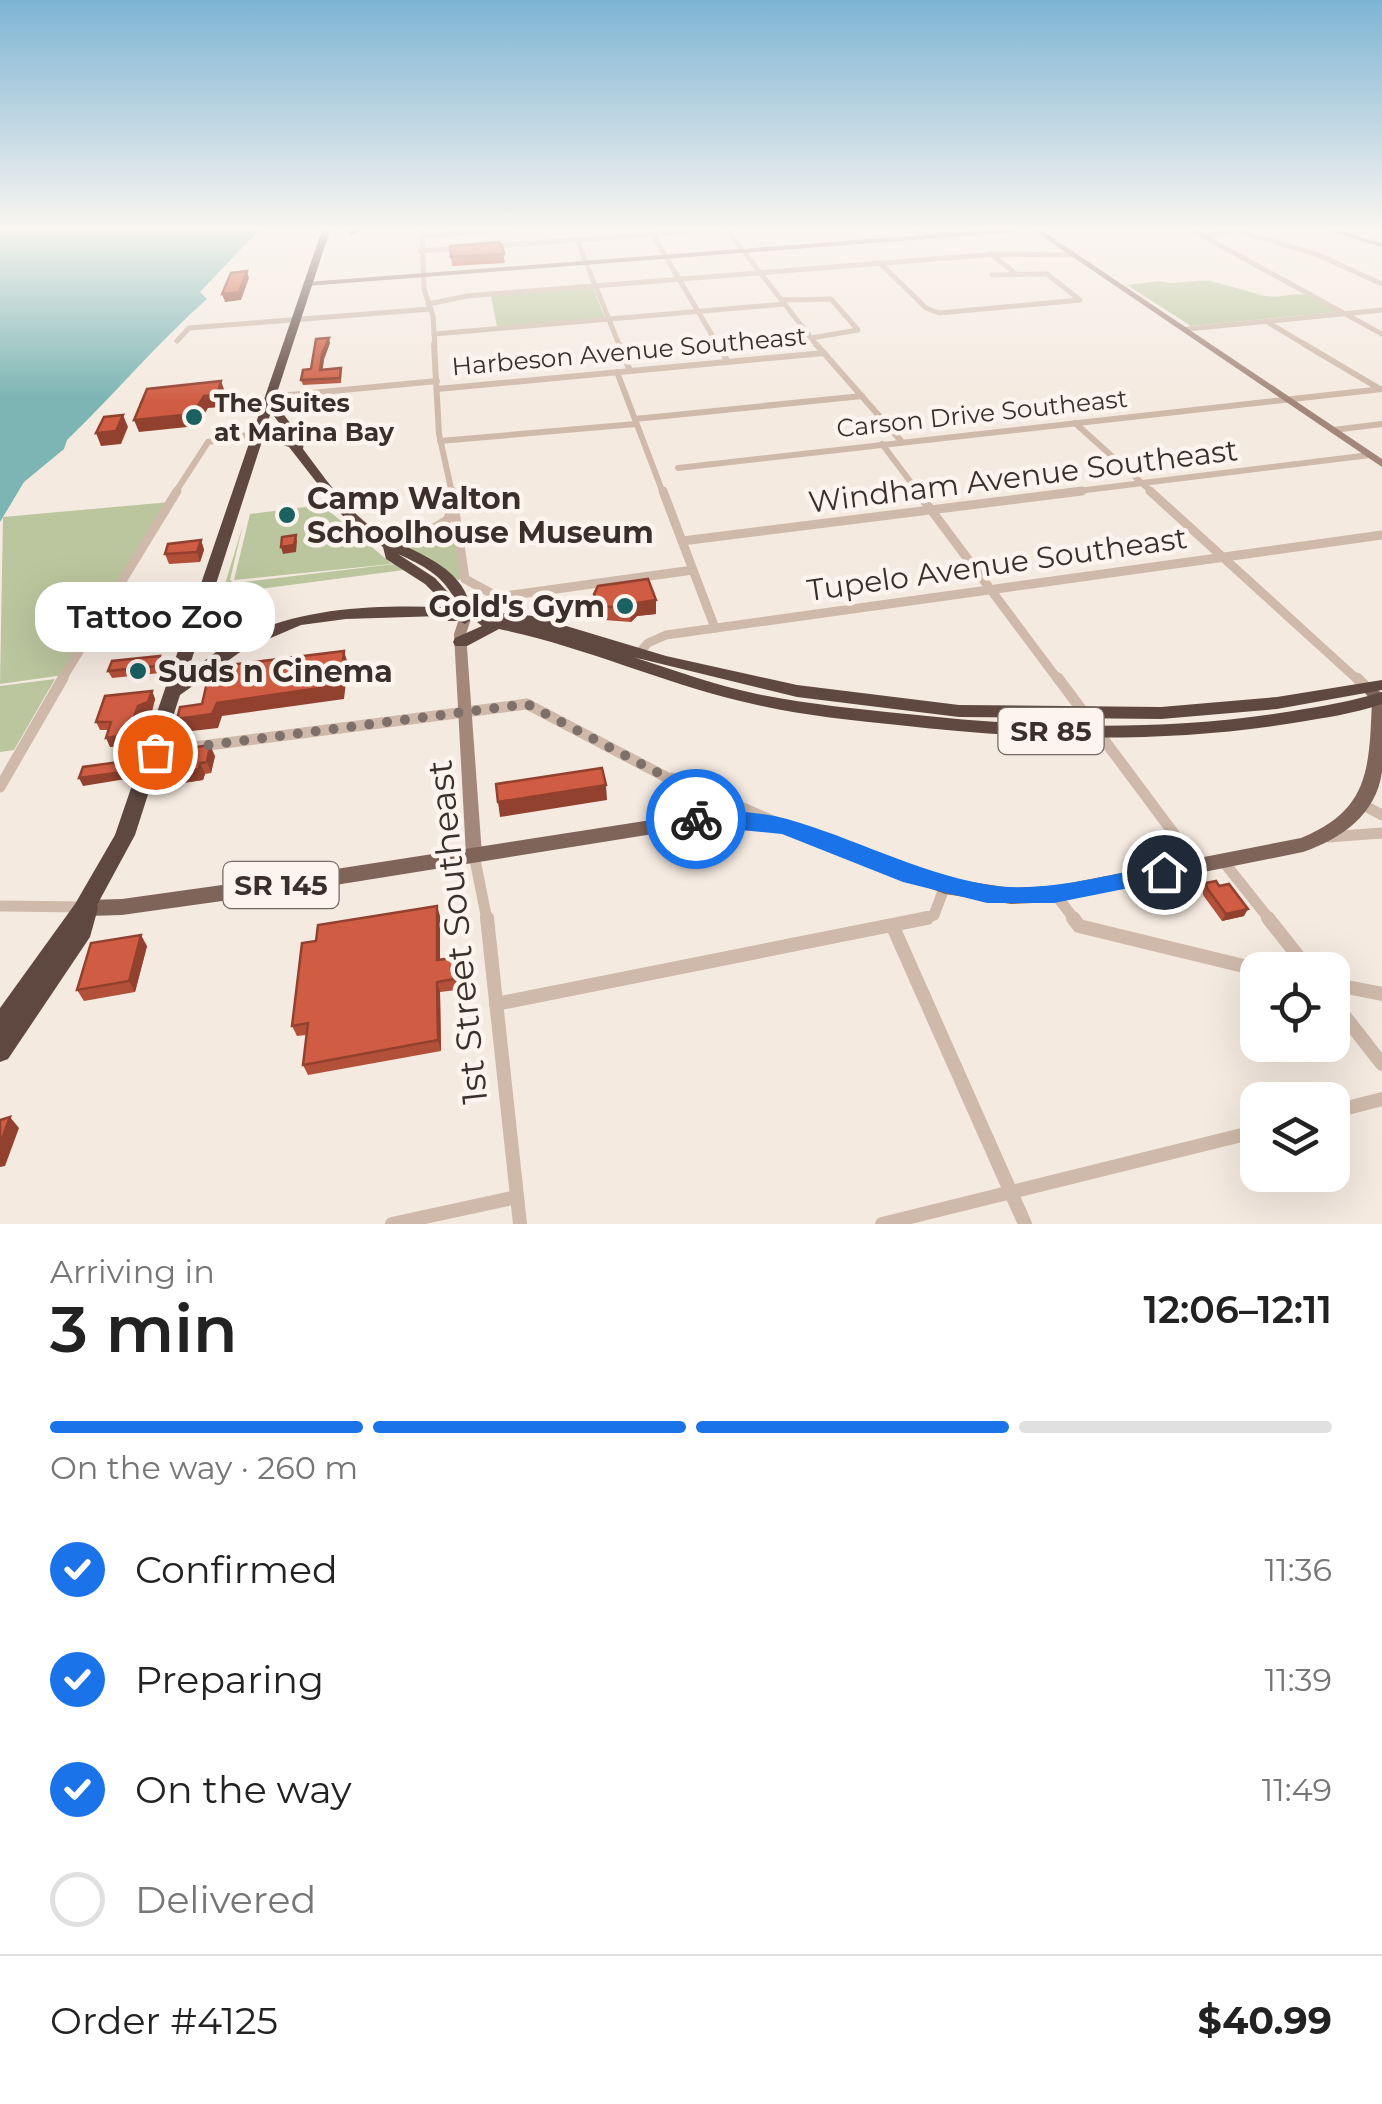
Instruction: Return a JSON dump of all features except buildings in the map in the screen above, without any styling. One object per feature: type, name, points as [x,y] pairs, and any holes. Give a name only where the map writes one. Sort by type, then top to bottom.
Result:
[{"type":"highway","points":[[0,1051],[83,931],[88,908],[125,835],[307,287]]},
{"type":"highway","points":[[270,399],[298,441],[298,451]]},
{"type":"highway","points":[[259,434],[284,440],[298,451],[327,493],[390,547],[451,578],[463,596],[459,623]]},
{"type":"highway","points":[[252,454],[278,446],[298,451]]},
{"type":"highway","points":[[390,547],[391,556],[442,590],[459,623]]},
{"type":"highway","points":[[413,613],[432,603],[442,590]]},
{"type":"highway","name":"SR 85","points":[[174,691],[237,646],[280,627],[334,615],[413,613],[459,623],[496,624],[634,658],[855,700],[974,712],[1089,715],[1232,708],[1377,692]]},
{"type":"highway","name":"SR 85","points":[[459,623],[533,621],[719,690],[830,712],[961,726],[1100,732],[1244,724],[1377,692]]},
{"type":"highway","points":[[0,1028],[65,930],[88,908]]},
{"type":"main road","points":[[1123,287],[1382,464]]},
{"type":"main road","name":"1st Street Southeast","points":[[459,623],[474,855]]},
{"type":"main road","points":[[1363,806],[1380,732],[1377,692]]},
{"type":"main road","name":"SR 145","points":[[88,908],[122,908],[689,820],[742,819],[785,826],[945,886],[987,894],[1054,894],[1328,837],[1355,818],[1363,806]]},
{"type":"street","points":[[425,287],[434,334],[440,441],[465,579],[498,597],[694,570]]},
{"type":"street","points":[[176,341],[188,328],[296,320],[429,306],[467,296],[581,287]]},
{"type":"street","points":[[595,287],[630,371]]},
{"type":"street","points":[[683,287],[728,362]]},
{"type":"street","points":[[771,287],[902,442]]},
{"type":"street","points":[[904,287],[926,308],[939,313],[1080,300],[1065,287]]},
{"type":"street","points":[[1297,287],[1382,334]]},
{"type":"street","points":[[434,334],[831,299],[858,330],[811,338]]},
{"type":"street","points":[[1188,329],[1382,310]]},
{"type":"street","points":[[1266,322],[1382,390]]},
{"type":"street","name":"Harbeson Avenue Southeast","points":[[270,399],[824,353]]},
{"type":"street","points":[[617,372],[716,628]]},
{"type":"street","name":"Carson Drive Southeast","points":[[678,468],[1382,390]]},
{"type":"street","points":[[440,441],[862,396]]},
{"type":"street","points":[[1075,423],[1377,692]]},
{"type":"street","points":[[1333,430],[1382,424]]},
{"type":"street","points":[[0,787],[101,612],[208,442],[259,434]]},
{"type":"street","points":[[882,444],[1089,715],[1198,866]]},
{"type":"street","name":"Windham Avenue Southeast","points":[[682,541],[1370,456]]},
{"type":"street","points":[[390,547],[442,524],[453,508]]},
{"type":"street","points":[[416,536],[458,531]]},
{"type":"street","name":"Tupelo Avenue Southeast","points":[[634,658],[655,638],[1382,535]]},
{"type":"street","points":[[155,752],[527,704],[666,777],[785,826]]},
{"type":"street","points":[[666,777],[688,797],[689,820]]},
{"type":"street","points":[[1363,806],[1382,815]]},
{"type":"street","points":[[1328,837],[1382,834]]},
{"type":"street","name":"1st Street Southeast","points":[[474,855],[496,1004],[520,1224]]},
{"type":"street","points":[[1223,861],[1295,952]]},
{"type":"street","points":[[496,1004],[894,927],[934,915],[945,886]]},
{"type":"street","points":[[1054,894],[1079,926],[1240,965]]},
{"type":"street","points":[[0,906],[88,908]]},
{"type":"street","points":[[894,927],[1025,1224]]},
{"type":"street","points":[[1350,988],[1382,994]]},
{"type":"street","points":[[1350,1023],[1382,1064]]},
{"type":"street","points":[[1350,1107],[1382,1099]]},
{"type":"street","points":[[882,1224],[1240,1136]]},
{"type":"street","points":[[392,1224],[517,1197]]},
{"type":"green space","points":[[1130,287],[1232,287],[1268,296],[1304,294],[1336,312],[1191,326]]},
{"type":"green space","points":[[593,288],[605,318],[497,327],[491,296]]},
{"type":"green space","points":[[170,502],[64,675],[0,684],[3,517]]},
{"type":"green space","points":[[322,505],[392,564],[234,580],[250,514]]},
{"type":"green space","points":[[243,525],[230,580],[234,583],[395,564],[404,570],[222,594]]},
{"type":"green space","points":[[456,535],[462,579],[458,580],[407,547],[421,537]]},
{"type":"green space","points":[[55,679],[14,750],[0,752],[0,686]]},
{"type":"water","points":[[0,287],[205,287],[200,292],[207,299],[67,440],[64,449],[24,482],[0,522]]},
{"type":"way so far","points":[[155,752],[527,704],[666,777],[682,788],[688,797],[689,820],[696,819]]},
{"type":"place","name":"The Suites at Marina Bay","points":[[194,417]]},
{"type":"place","name":"Camp Walton Schoolhouse Museum","points":[[287,515]]},
{"type":"place","name":"Gold's Gym","points":[[625,606]]},
{"type":"place","name":"Suds n Cinema","points":[[138,671]]},
{"type":"place","name":"Tattoo Zoo","points":[[155,752]]},
{"type":"route","points":[[696,819],[742,819],[785,826],[910,875],[969,892],[1011,896],[1054,894],[1164,872]]}]
